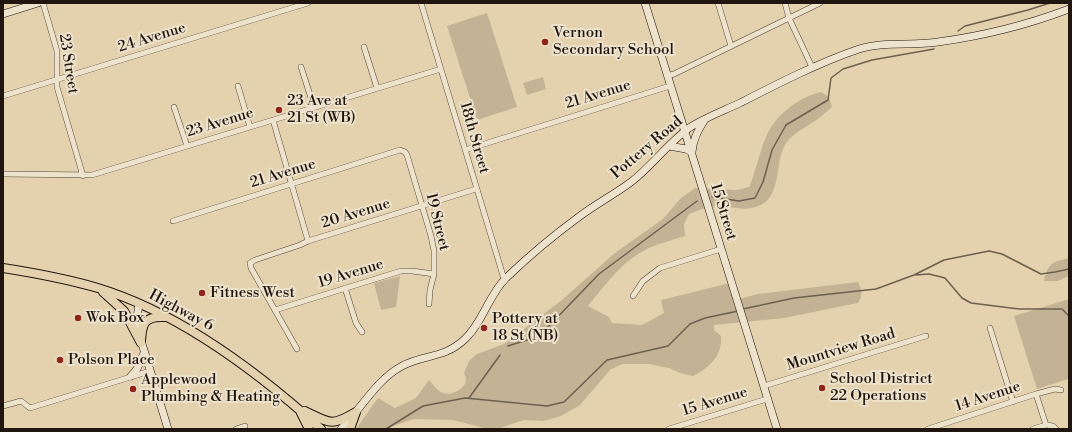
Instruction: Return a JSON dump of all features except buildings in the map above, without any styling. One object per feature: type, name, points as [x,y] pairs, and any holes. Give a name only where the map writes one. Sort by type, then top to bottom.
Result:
[{"type":"main road","name":"Highway 6","points":[[3,268],[46,274],[99,288],[167,317],[209,341],[231,356],[321,429]]},
{"type":"main road","points":[[99,288],[124,311],[141,343]]},
{"type":"main road","points":[[141,343],[142,326],[146,321],[156,317],[167,317]]},
{"type":"main road","points":[[297,408],[327,421],[333,422],[344,420],[356,412]]},
{"type":"main road","points":[[297,408],[309,429]]},
{"type":"main road","points":[[350,429],[356,412]]},
{"type":"street","points":[[3,14],[38,3]]},
{"type":"street","name":"23 Street","points":[[43,3],[57,50],[56,79],[59,93],[83,176]]},
{"type":"street","name":"24 Avenue","points":[[3,96],[308,3]]},
{"type":"street","name":"18th Street","points":[[421,3],[504,279]]},
{"type":"street","name":"15 Street","points":[[645,3],[777,429]]},
{"type":"street","points":[[718,3],[731,46]]},
{"type":"street","points":[[785,3],[789,18],[812,67]]},
{"type":"street","points":[[667,76],[674,74],[820,3]]},
{"type":"street","name":"Pottery Road","points":[[341,429],[378,386],[391,374],[408,363],[442,354],[455,348],[467,338],[478,322],[491,296],[504,279],[580,216],[629,184],[646,170],[685,131],[706,119],[812,67],[860,49],[878,45],[936,42],[971,36],[1013,27],[1069,9]]},
{"type":"street","points":[[364,47],[377,88]]},
{"type":"street","points":[[301,67],[314,107]]},
{"type":"street","name":"23 Avenue","points":[[3,174],[92,175],[441,69]]},
{"type":"street","points":[[238,86],[250,127]]},
{"type":"street","name":"21 Avenue","points":[[465,150],[670,86]]},
{"type":"street","points":[[174,107],[187,146]]},
{"type":"street","points":[[669,146],[686,149],[692,152],[696,134],[706,119]]},
{"type":"street","points":[[273,120],[308,241]]},
{"type":"street","name":"21 Avenue","points":[[173,220],[400,150]]},
{"type":"street","name":"19 Street","points":[[400,150],[405,152],[407,155],[433,243],[435,260],[429,304]]},
{"type":"street","name":"20 Avenue","points":[[276,310],[251,268],[250,263],[254,260],[308,241],[476,189]]},
{"type":"street","points":[[633,296],[643,281],[660,268],[721,249]]},
{"type":"street","name":"19 Avenue","points":[[276,310],[401,271],[434,274]]},
{"type":"street","points":[[345,288],[356,323],[362,332]]},
{"type":"street","points":[[139,304],[136,324],[168,429]]},
{"type":"street","points":[[276,310],[297,349]]},
{"type":"street","points":[[990,328],[1013,402]]},
{"type":"street","name":"Mountview Road","points":[[764,386],[926,336]]},
{"type":"street","points":[[131,376],[137,370],[144,353]]},
{"type":"street","points":[[3,406],[21,401],[30,408],[150,371]]},
{"type":"street","name":"14 Avenue","points":[[928,429],[1036,394],[1054,389],[1061,390]]},
{"type":"street","name":"14 Avenue","points":[[1036,394],[1046,425]]},
{"type":"street","name":"15 Avenue","points":[[670,429],[678,428],[767,399]]},
{"type":"street","name":"14 Avenue","points":[[947,423],[949,429]]},
{"type":"street","points":[[1033,429],[1046,425],[1053,426],[1056,429]]},
{"type":"street","points":[[236,429],[245,426]]},
{"type":"shaded area","points":[[487,13],[517,107],[477,120],[447,26]]},
{"type":"shaded area","points":[[543,77],[546,89],[527,95],[523,83]]},
{"type":"shaded area","points":[[821,92],[829,97],[832,107],[797,133],[786,144],[781,156],[774,188],[767,201],[761,205],[750,208],[715,206],[704,208],[689,214],[684,224],[685,236],[649,248],[631,259],[601,289],[588,306],[609,317],[612,323],[642,325],[664,313],[661,300],[730,283],[735,300],[758,294],[858,282],[861,298],[858,303],[784,318],[714,325],[714,330],[721,336],[720,349],[714,360],[699,373],[693,376],[680,373],[669,368],[649,364],[622,364],[610,370],[580,405],[561,416],[544,421],[524,420],[497,429],[484,428],[453,420],[414,419],[393,426],[390,429],[356,429],[378,398],[395,408],[416,398],[429,380],[437,389],[445,394],[456,392],[465,384],[466,378],[464,373],[469,361],[477,354],[504,344],[562,300],[615,253],[663,219],[680,199],[695,188],[737,190],[749,187],[766,137],[775,121],[796,103],[813,94]]},
{"type":"shaded area","points":[[1069,258],[1069,276],[1058,281],[1044,281],[1047,270],[1052,264]]},
{"type":"shaded area","points":[[400,276],[396,307],[381,310],[374,283]]},
{"type":"shaded area","points":[[1069,299],[1069,382],[1068,379],[1037,389],[1014,316]]},
{"type":"waterway","points":[[958,31],[965,26],[1050,3]]},
{"type":"waterway","points":[[712,197],[739,201],[755,198],[763,182],[772,150],[786,125],[828,100],[831,78],[843,69],[872,60],[934,49]]},
{"type":"waterway","points":[[508,346],[533,338],[546,329],[599,274],[697,201]]},
{"type":"waterway","points":[[743,309],[794,298],[876,289],[914,275],[944,260],[989,251],[1002,254],[1041,274],[1069,269]]},
{"type":"waterway","points":[[916,275],[929,274],[945,278],[962,298],[971,303],[1019,309],[1062,309],[1069,316]]},
{"type":"waterway","points":[[386,429],[423,406],[465,398],[547,406],[564,402],[607,360],[668,346],[690,324],[705,318],[738,311]]},
{"type":"waterway","points":[[469,398],[500,355]]},
{"type":"place","name":"Vernon Secondary School","points":[[545,42]]},
{"type":"place","name":"23 Ave at 21 St (WB)","points":[[279,110]]},
{"type":"place","name":"Fitness West","points":[[202,293]]},
{"type":"place","name":"Wok Box","points":[[78,318]]},
{"type":"place","name":"Pottery at 18 St (NB)","points":[[484,328]]},
{"type":"place","name":"Polson Place","points":[[60,360]]},
{"type":"place","name":"School District 22 Operations","points":[[822,388]]},
{"type":"place","name":"Applewood Plumbing & Heating","points":[[133,389]]}]
